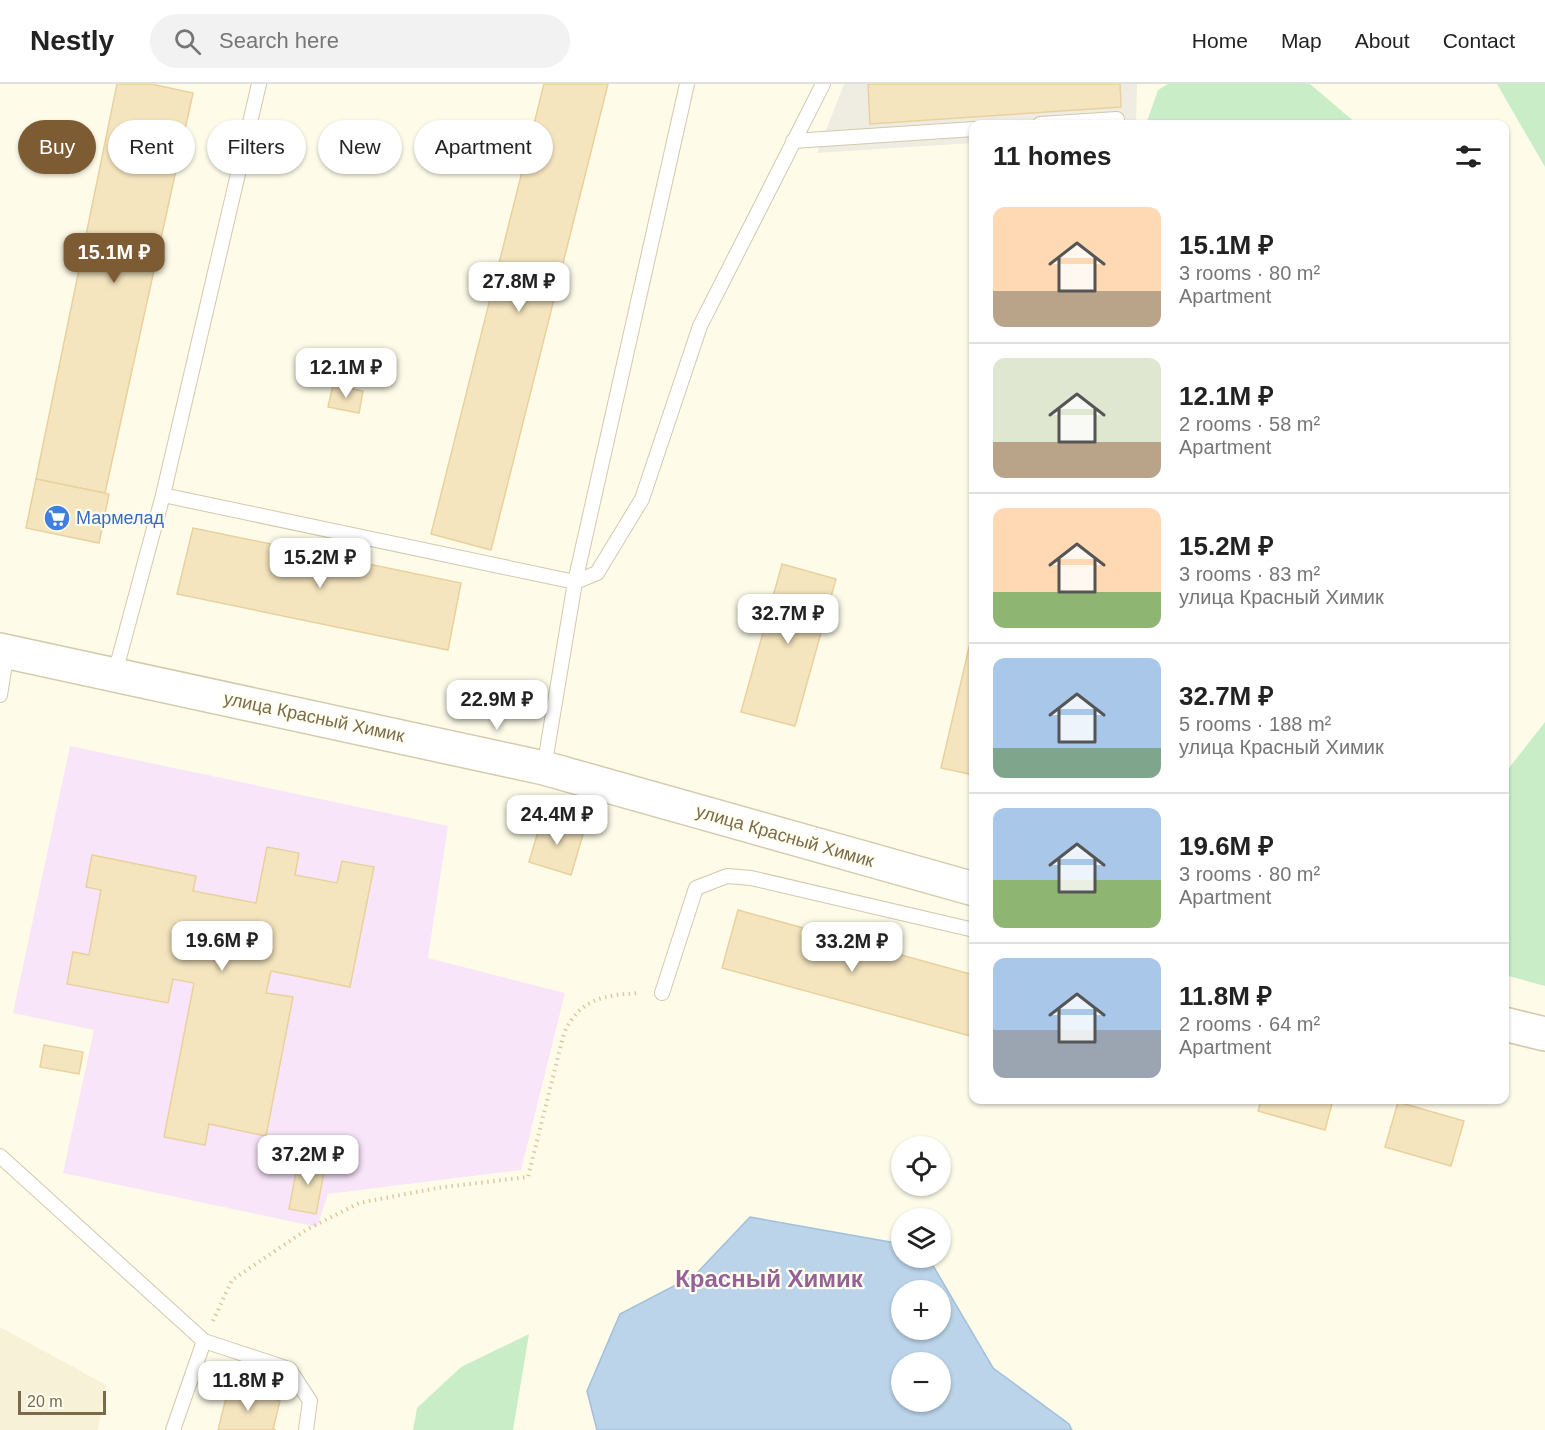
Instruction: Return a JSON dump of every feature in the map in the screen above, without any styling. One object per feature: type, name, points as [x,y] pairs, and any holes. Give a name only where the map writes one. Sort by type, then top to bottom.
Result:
[{"type":"street","name":"улица Красный Химик","points":[[4,651],[544,768],[969,888]]},
{"type":"street","points":[[1509,1025],[1545,1034]]},
{"type":"lane","points":[[115,674],[163,495],[259,84]]},
{"type":"lane","points":[[544,768],[575,582],[687,84]]},
{"type":"lane","points":[[163,495],[575,582],[597,573],[642,499],[700,326],[823,84]]},
{"type":"lane","points":[[1102,120],[1117,119]]},
{"type":"lane","points":[[793,141],[969,129]]},
{"type":"lane","points":[[0,695],[4,651]]},
{"type":"lane","points":[[662,993],[696,888],[727,876],[752,878],[969,929]]},
{"type":"lane","points":[[0,1156],[204,1341],[289,1369],[310,1401],[306,1430]]},
{"type":"lane","points":[[173,1430],[204,1341]]},
{"type":"path","points":[[204,1341],[232,1280],[306,1230],[359,1203],[437,1188],[528,1177],[564,1033],[572,1015],[607,994],[662,993]]},
{"type":"shaded area","points":[[844,84],[1137,84],[1136,120],[969,120],[969,143],[817,153]]},
{"type":"shaded area","points":[[70,746],[448,826],[428,958],[565,993],[521,1170],[328,1194],[317,1227],[63,1173],[94,1030],[13,1013]]},
{"type":"shaded area","points":[[0,1327],[106,1385],[98,1430],[0,1430]]},
{"type":"green space","points":[[1168,84],[1310,84],[1352,120],[1147,120],[1158,90]]},
{"type":"green space","points":[[1497,84],[1545,84],[1545,167]]},
{"type":"green space","points":[[1545,722],[1545,986],[1509,976],[1509,768]]},
{"type":"green space","points":[[529,1334],[513,1430],[413,1430],[417,1408],[461,1367]]},
{"type":"water","points":[[750,1217],[891,1242],[891,1268],[934,1268],[941,1280],[891,1280],[891,1340],[951,1340],[951,1296],[993,1368],[1069,1424],[1072,1430],[597,1430],[587,1391],[620,1314],[695,1275]]},
{"type":"building","points":[[117,84],[151,84],[193,93],[187,120],[110,120]]},
{"type":"building","points":[[544,84],[608,84],[491,550],[431,534],[521,174],[553,174],[553,120],[535,120]]},
{"type":"building","points":[[868,84],[1120,84],[1121,107],[870,124]]},
{"type":"building","points":[[108,128],[108,174],[175,174],[105,493],[36,479]]},
{"type":"building","points":[[333,385],[363,391],[359,413],[328,407]]},
{"type":"building","points":[[36,479],[109,494],[99,543],[26,528]]},
{"type":"building","points":[[193,528],[461,583],[448,650],[177,594]]},
{"type":"building","points":[[782,564],[836,579],[795,726],[741,712]]},
{"type":"building","points":[[969,648],[969,774],[941,768]]},
{"type":"building","points":[[542,818],[584,831],[571,875],[529,862]]},
{"type":"building","points":[[267,847],[299,853],[295,875],[337,883],[342,861],[374,867],[350,987],[271,971],[266,993],[293,997],[266,1136],[209,1124],[205,1145],[164,1137],[194,983],[173,979],[168,1003],[67,984],[73,952],[89,955],[101,890],[86,887],[92,855],[196,876],[193,891],[256,903]]},
{"type":"building","points":[[738,910],[969,974],[969,1036],[722,968]]},
{"type":"building","points":[[44,1045],[83,1052],[79,1074],[40,1067]]},
{"type":"building","points":[[1260,1104],[1332,1104],[1325,1130],[1258,1111]]},
{"type":"building","points":[[1397,1104],[1405,1104],[1464,1121],[1451,1166],[1385,1147]]},
{"type":"building","points":[[299,1157],[326,1162],[316,1214],[289,1209]]},
{"type":"building","points":[[229,1386],[280,1401],[273,1429],[276,1430],[218,1430]]},
{"type":"place","name":"Мармелад","points":[[57,518]]},
{"type":"district","name":"Красный Химик","points":[[769,1278]]}]
